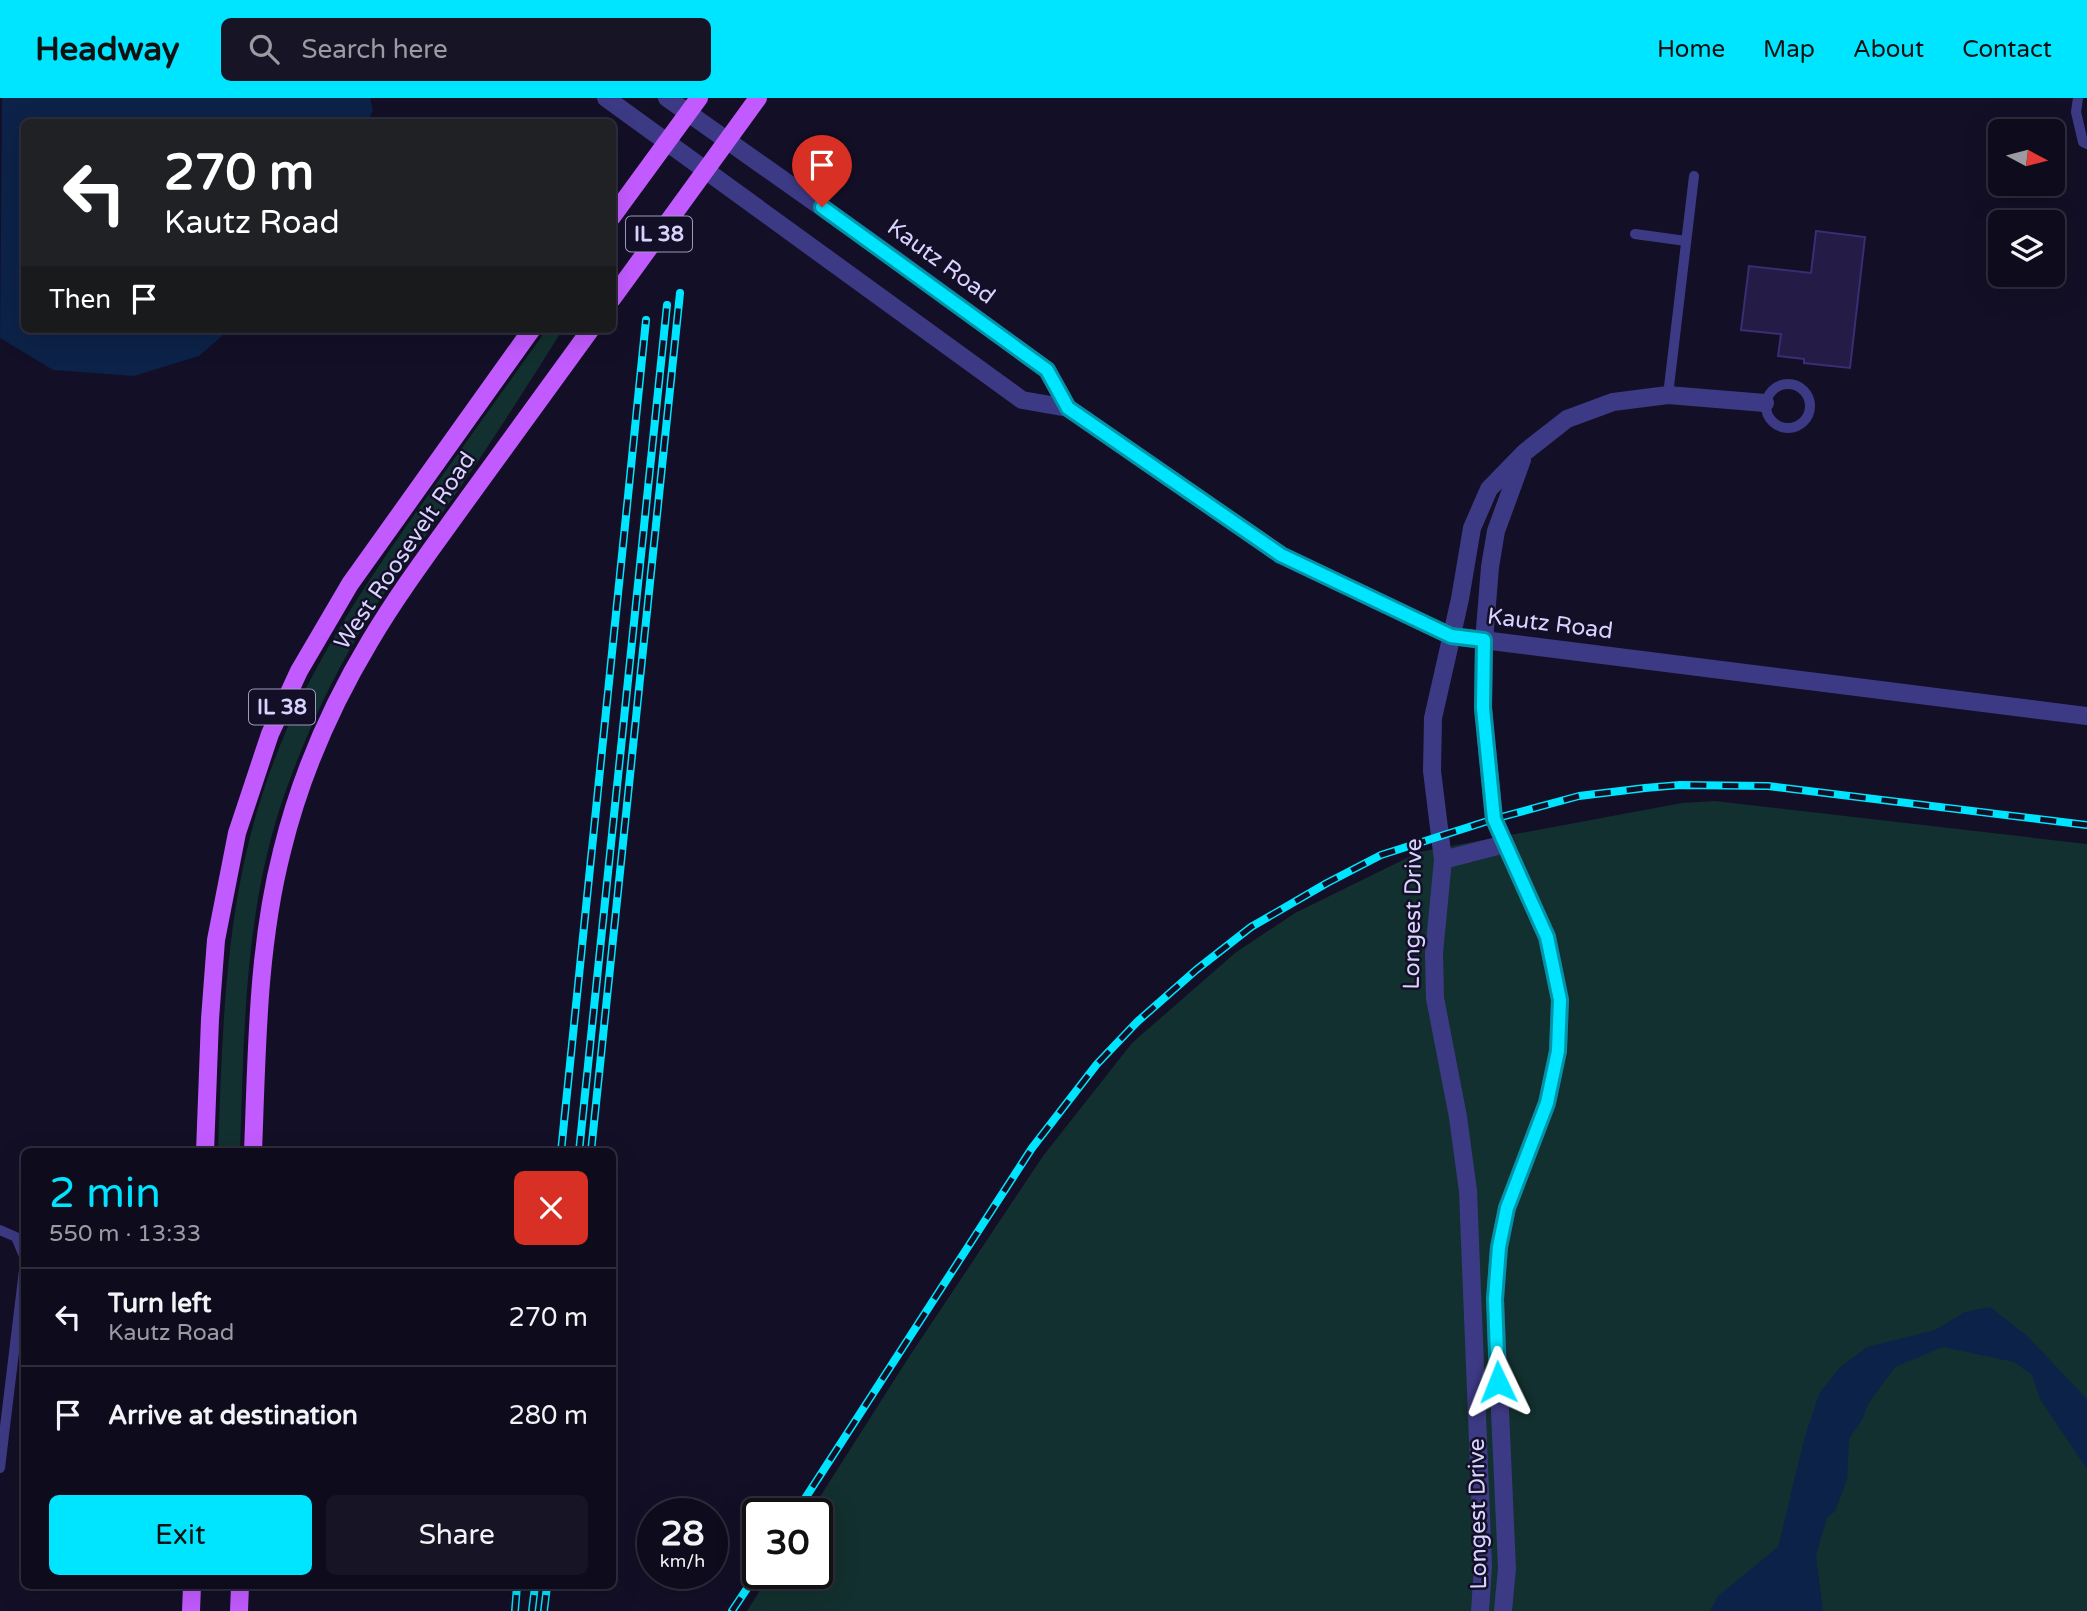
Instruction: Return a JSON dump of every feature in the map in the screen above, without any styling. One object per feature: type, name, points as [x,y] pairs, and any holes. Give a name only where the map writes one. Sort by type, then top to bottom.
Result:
[{"type":"main road","name":"IL 38","points":[[616,212],[698,98]]},
{"type":"main road","name":"IL 38","points":[[616,294],[758,98]]},
{"type":"main road","name":"West Roosevelt Road","points":[[205,1148],[212,974],[222,903],[237,833],[270,734],[299,671],[349,584],[529,333]]},
{"type":"main road","name":"West Roosevelt Road","points":[[253,1148],[257,1025],[265,933],[284,841],[318,743],[348,681],[394,603],[588,333]]},
{"type":"main road","points":[[191,1611],[192,1589]]},
{"type":"main road","points":[[239,1611],[240,1589]]},
{"type":"street","name":"Kautz Road","points":[[606,98],[1022,400],[1068,408],[1281,555],[1451,636],[2087,716]]},
{"type":"street","name":"Kautz Road","points":[[667,98],[1047,370],[1068,408]]},
{"type":"street","name":"Longest Drive","points":[[1480,1611],[1483,1566],[1468,1191],[1458,1117],[1435,998],[1434,953],[1443,860],[1432,771],[1433,718],[1437,689],[1451,636],[1472,528],[1489,489],[1525,452],[1567,419],[1613,402],[1668,395],[1765,403]]},
{"type":"street","name":"Longest Drive","points":[[1503,1611],[1507,1568],[1495,1299],[1499,1247],[1507,1208],[1547,1103],[1558,1051],[1560,1000],[1547,937],[1494,819],[1483,708],[1484,640],[1490,567],[1496,531],[1525,452]]},
{"type":"street","points":[[1443,860],[1505,844]]},
{"type":"lane","points":[[2078,98],[2076,111],[2083,142],[2087,144]]},
{"type":"lane","points":[[1668,395],[1694,176]]},
{"type":"lane","points":[[1634,234],[1686,241]]},
{"type":"lane","points":[[1791,383],[1804,390],[1810,402],[1810,409],[1801,424],[1784,428],[1770,419],[1765,403],[1771,390],[1791,383]]},
{"type":"lane","points":[[0,1230],[16,1237],[21,1249]]},
{"type":"lane","points":[[0,1468],[21,1295]]},
{"type":"green space","points":[[544,333],[560,333],[512,410],[379,601],[335,676],[299,756],[267,853],[252,937],[245,1023],[240,1148],[218,1148],[230,954],[241,876],[264,790],[280,745],[321,660],[369,580]]},
{"type":"green space","points":[[1715,801],[2087,844],[2087,1611],[747,1611],[761,1589],[833,1589],[833,1498],[819,1498],[1043,1156],[1132,1043],[1235,953],[1295,913],[1419,852],[1682,803]]},
{"type":"water","points":[[2,98],[370,98],[373,110],[369,119],[21,119],[21,333],[225,333],[199,356],[134,376],[53,370],[0,338]]},
{"type":"water","points":[[1990,1307],[2027,1336],[2087,1399],[2087,1469],[2040,1399],[2032,1375],[2014,1362],[1943,1347],[1895,1367],[1868,1404],[1863,1418],[1849,1439],[1847,1480],[1835,1511],[1827,1518],[1816,1555],[1823,1611],[1710,1611],[1718,1596],[1778,1547],[1805,1436],[1819,1394],[1839,1368],[1867,1347],[1935,1330],[1965,1312]]},
{"type":"building","points":[[1816,231],[1865,237],[1850,368],[1804,363],[1804,359],[1778,356],[1781,334],[1741,330],[1749,266],[1811,273]]},
{"type":"railway","points":[[591,1148],[680,293]]},
{"type":"railway","points":[[579,1148],[667,305]]},
{"type":"railway","points":[[561,1148],[646,320]]},
{"type":"railway","points":[[805,1498],[1032,1148],[1097,1064],[1137,1022],[1196,970],[1251,927],[1327,883],[1381,855],[1494,819],[1579,796],[1680,785],[1768,786],[2087,825]]},
{"type":"railway","points":[[515,1611],[517,1589]]},
{"type":"railway","points":[[532,1611],[535,1589]]},
{"type":"railway","points":[[544,1611],[547,1589]]},
{"type":"railway","points":[[732,1611],[747,1589]]},
{"type":"route","points":[[822,207],[1047,370],[1068,408],[1281,555],[1451,636],[1484,640],[1483,708],[1494,819],[1547,937],[1560,1000],[1558,1051],[1547,1103],[1507,1208],[1499,1247],[1495,1299],[1498,1382]]}]
